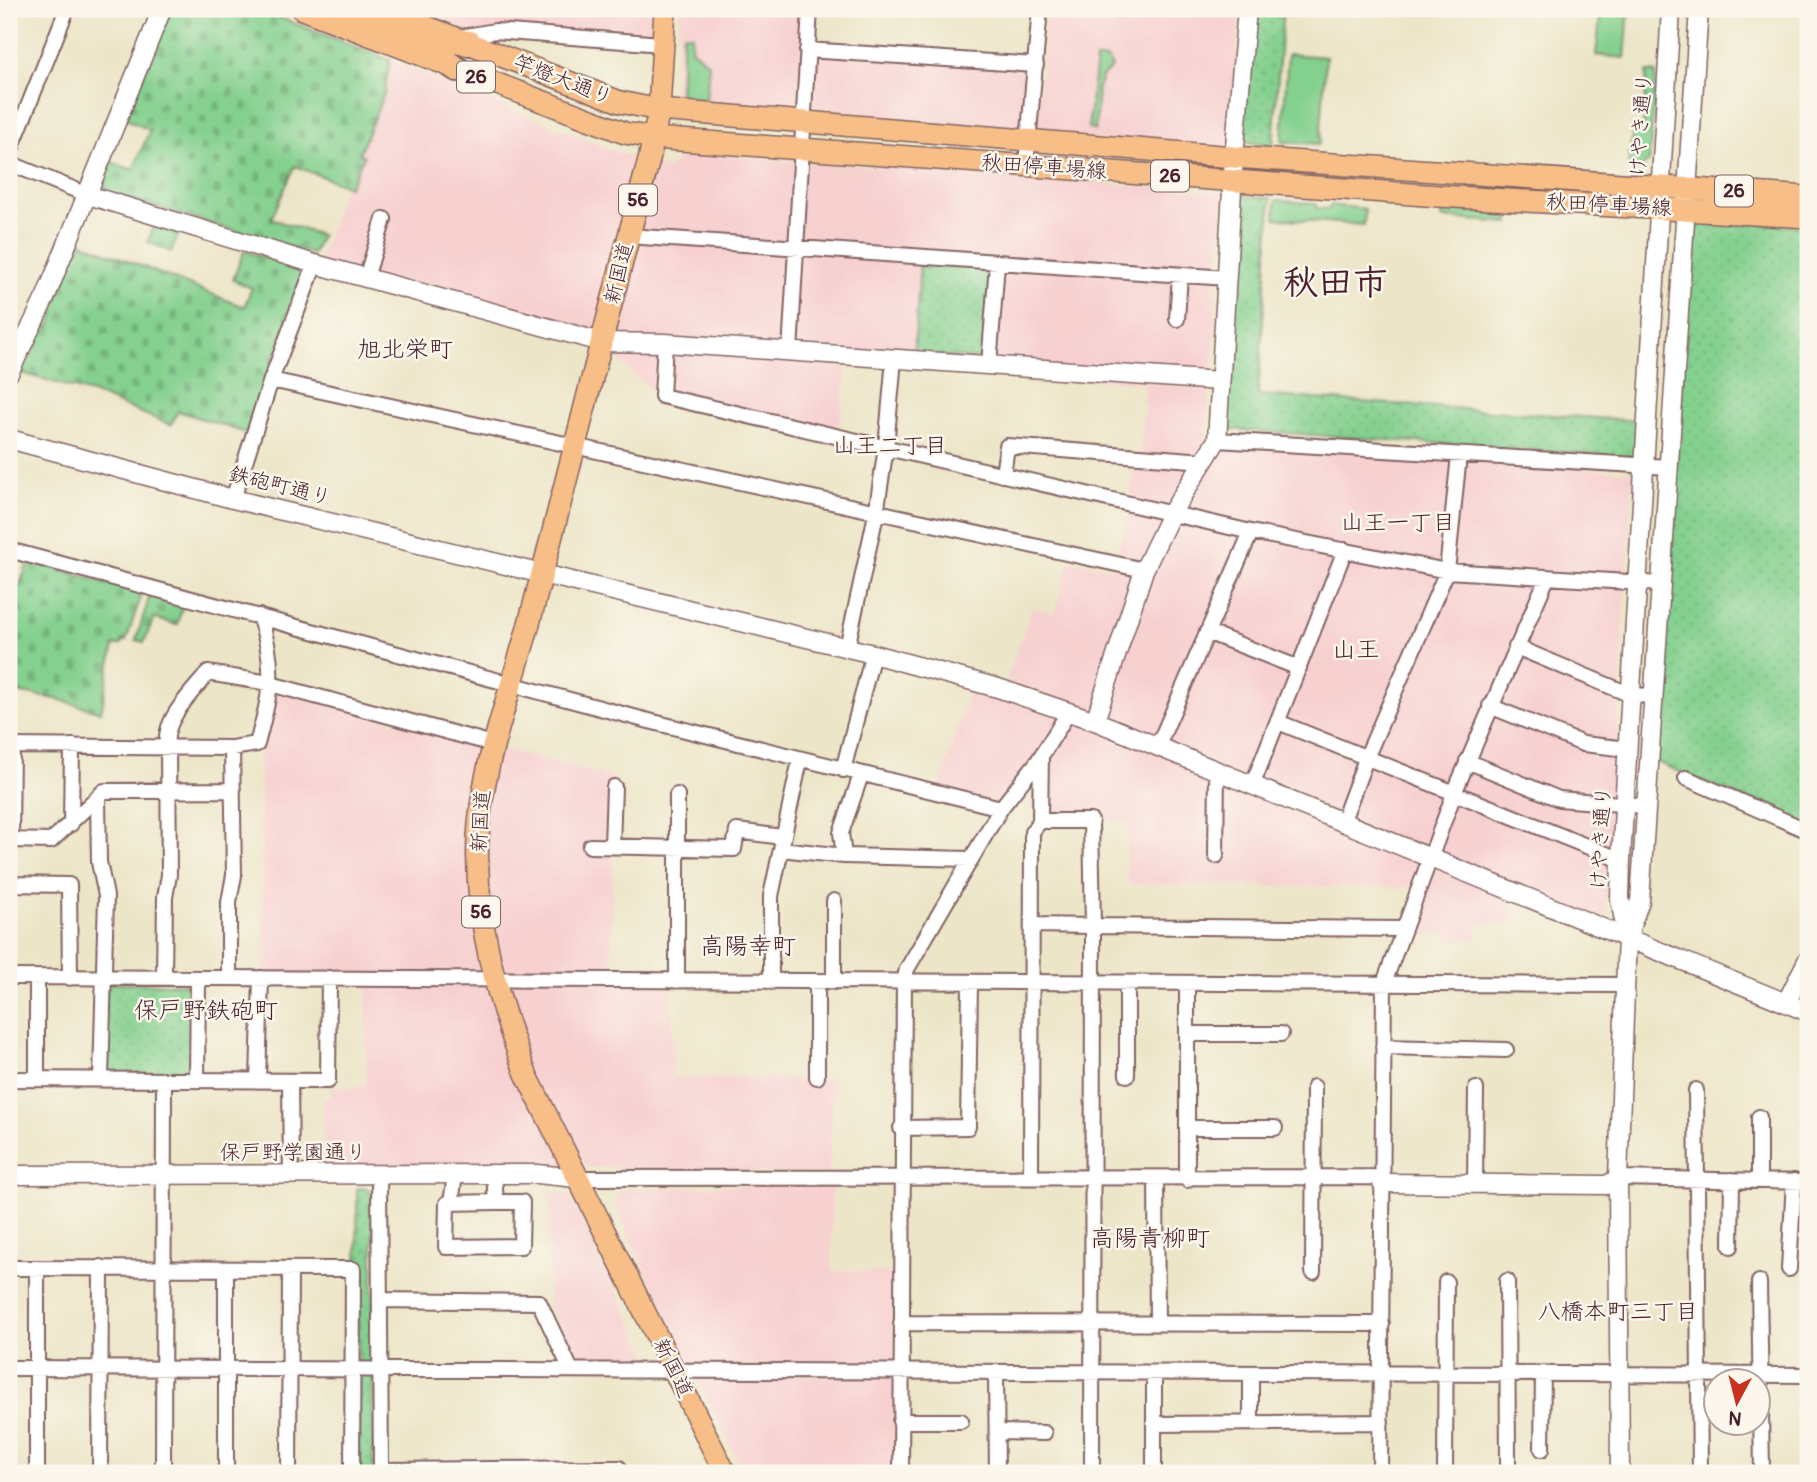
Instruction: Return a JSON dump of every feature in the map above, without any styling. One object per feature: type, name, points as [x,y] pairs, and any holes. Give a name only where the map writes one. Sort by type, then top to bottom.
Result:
[{"type":"highway","points":[[341,9],[399,32],[457,69]]},
{"type":"highway","points":[[399,32],[462,40]]},
{"type":"main road","name":"秋田停車場線","points":[[302,9],[625,133],[653,138],[1422,195],[1659,196]]},
{"type":"main road","name":"26","points":[[381,9],[462,40]]},
{"type":"main road","name":"56","points":[[653,138],[659,110],[665,9]]},
{"type":"main road","name":"竿燈大通り","points":[[462,40],[620,102],[659,110]]},
{"type":"main road","name":"秋田停車場線","points":[[659,110],[1028,139],[1659,196],[1808,197]]},
{"type":"main road","name":"新国道","points":[[653,138],[514,684],[493,744],[482,787],[478,840],[480,904],[494,979],[526,1074],[725,1473]]},
{"type":"main road","name":"秋田停車場線","points":[[1687,198],[1808,217]]},
{"type":"street","points":[[9,155],[67,9]]},
{"type":"street","points":[[9,373],[46,296],[162,9]]},
{"type":"street","points":[[790,352],[810,9]]},
{"type":"street","points":[[1026,165],[1040,9]]},
{"type":"street","points":[[1096,721],[1144,570],[1172,512],[1217,440],[1234,157],[1247,9]]},
{"type":"street","name":"けやき通り","points":[[1627,937],[1620,898],[1621,860],[1671,9]]},
{"type":"street","name":"けやき通り","points":[[1627,937],[1640,901],[1699,9]]},
{"type":"street","points":[[462,40],[495,31],[662,44]]},
{"type":"street","points":[[807,50],[1036,65]]},
{"type":"street","points":[[9,163],[88,195],[315,264],[601,342],[665,343],[1220,382]]},
{"type":"street","points":[[366,278],[384,219]]},
{"type":"street","points":[[628,236],[997,264],[1227,278]]},
{"type":"street","points":[[233,499],[271,380],[315,264]]},
{"type":"street","points":[[989,365],[997,264]]},
{"type":"street","points":[[1177,319],[1180,275]]},
{"type":"street","points":[[665,343],[662,397],[1251,532],[1447,571],[1661,584]]},
{"type":"street","points":[[847,648],[876,514],[886,447],[894,359]]},
{"type":"street","points":[[271,380],[876,514],[1144,570]]},
{"type":"street","name":"鉄砲町通り","points":[[9,439],[233,499],[873,654],[998,688],[1096,721],[1430,860],[1808,1012]]},
{"type":"street","points":[[1217,440],[1669,467]]},
{"type":"street","points":[[1003,475],[1007,446],[1205,461]]},
{"type":"street","points":[[1342,823],[1367,757],[1447,571],[1459,455]]},
{"type":"street","points":[[1157,748],[1251,532]]},
{"type":"street","points":[[9,550],[800,761],[1001,808]]},
{"type":"street","points":[[1252,786],[1345,550]]},
{"type":"street","points":[[1380,1473],[1384,983],[1467,761],[1547,578]]},
{"type":"street","points":[[233,790],[104,791],[51,841],[10,840],[10,746],[232,748],[257,744],[272,686],[269,644],[259,617]]},
{"type":"street","points":[[1207,632],[1298,668]]},
{"type":"street","points":[[1516,646],[1632,695],[1654,696]]},
{"type":"street","points":[[843,771],[873,654]]},
{"type":"street","points":[[164,978],[165,897],[169,875],[168,747],[165,738],[168,727],[208,673],[272,686],[493,744]]},
{"type":"street","points":[[1490,706],[1583,744],[1629,749]]},
{"type":"street","points":[[901,1473],[901,1128],[904,982],[907,969],[1001,808],[1041,756],[1068,713]]},
{"type":"street","points":[[1278,722],[1621,860]]},
{"type":"street","points":[[71,824],[72,746]]},
{"type":"street","points":[[229,978],[229,901],[234,875],[232,748]]},
{"type":"street","points":[[1031,1175],[1032,832],[1040,821],[1041,756]]},
{"type":"street","points":[[771,982],[771,896],[800,761]]},
{"type":"street","points":[[1467,761],[1559,799],[1645,806]]},
{"type":"street","points":[[1216,856],[1217,772]]},
{"type":"street","points":[[844,856],[841,833],[861,775]]},
{"type":"street","points":[[1686,778],[1808,831]]},
{"type":"street","points":[[612,846],[614,787]]},
{"type":"street","points":[[677,795],[677,981]]},
{"type":"street","points":[[98,799],[99,862],[106,896],[101,1079]]},
{"type":"street","points":[[1040,821],[1091,821],[1094,982],[1092,1473]]},
{"type":"street","points":[[590,846],[734,849],[737,831],[844,856],[970,859]]},
{"type":"street","points":[[9,884],[69,885],[70,978]]},
{"type":"street","points":[[834,901],[834,982]]},
{"type":"street","points":[[1032,925],[1403,929]]},
{"type":"street","points":[[1620,1473],[1618,1178],[1623,985],[1627,937]]},
{"type":"street","points":[[1786,1003],[1808,959]]},
{"type":"street","points":[[9,977],[1623,985]]},
{"type":"street","points":[[37,978],[37,1079]]},
{"type":"street","points":[[197,1080],[198,978]]},
{"type":"street","points":[[258,1081],[261,978]]},
{"type":"street","points":[[9,1079],[328,1081],[329,978]]},
{"type":"street","points":[[817,982],[817,1077]]},
{"type":"street","points":[[901,1128],[968,1127],[970,982]]},
{"type":"street","points":[[1127,983],[1127,1075]]},
{"type":"street","points":[[1187,983],[1187,1180]]},
{"type":"street","points":[[1187,1034],[1281,1034]]},
{"type":"street","points":[[1383,1047],[1506,1050]]},
{"type":"street","points":[[163,1473],[164,1080]]},
{"type":"street","points":[[290,1081],[291,1174]]},
{"type":"street","points":[[1313,1272],[1314,1087]]},
{"type":"street","points":[[1475,1184],[1476,1089]]},
{"type":"street","points":[[1696,1090],[1700,1473]]},
{"type":"street","points":[[1759,1117],[1759,1181]]},
{"type":"street","points":[[1187,1128],[1275,1128]]},
{"type":"street","points":[[379,1174],[381,1470],[547,1471],[619,1468],[622,1473]]},
{"type":"street","name":"保戸野学園通り","points":[[9,1175],[379,1174],[577,1178]]},
{"type":"street","points":[[452,1203],[455,1175]]},
{"type":"street","points":[[494,1175],[496,1202]]},
{"type":"street","points":[[577,1178],[1031,1175],[1187,1180],[1313,1177],[1475,1184],[1607,1185],[1618,1178],[1801,1182],[1789,1269]]},
{"type":"street","points":[[1156,1178],[1157,1322]]},
{"type":"street","points":[[1731,1246],[1732,1180]]},
{"type":"street","points":[[496,1202],[522,1202],[521,1246],[446,1247],[447,1203],[496,1202]]},
{"type":"street","points":[[100,1267],[100,1473]]},
{"type":"street","points":[[9,1268],[353,1269],[352,1473]]},
{"type":"street","points":[[37,1268],[37,1473]]},
{"type":"street","points":[[226,1269],[226,1473]]},
{"type":"street","points":[[289,1473],[290,1269]]},
{"type":"street","points":[[1507,1281],[1508,1464]]},
{"type":"street","points":[[1445,1473],[1446,1282]]},
{"type":"street","points":[[1759,1282],[1762,1366]]},
{"type":"street","points":[[380,1300],[539,1302],[571,1370]]},
{"type":"street","points":[[901,1323],[1382,1324]]},
{"type":"street","points":[[9,1368],[1699,1375]]},
{"type":"street","points":[[996,1373],[997,1473]]},
{"type":"street","points":[[1154,1373],[1154,1473]]},
{"type":"street","points":[[1542,1449],[1544,1373]]},
{"type":"street","points":[[1251,1374],[1251,1423]]},
{"type":"street","points":[[1772,1375],[1808,1375]]},
{"type":"street","points":[[900,1421],[961,1421]]},
{"type":"street","points":[[1154,1424],[1381,1422]]},
{"type":"street","points":[[997,1432],[1044,1433]]},
{"type":"street","points":[[1762,1436],[1762,1473]]},
{"type":"shaded area","points":[[410,9],[652,9],[649,42],[466,34],[410,13]]},
{"type":"shaded area","points":[[680,9],[805,9],[796,118],[682,103],[674,92]]},
{"type":"shaded area","points":[[1046,9],[1240,9],[1229,151],[1036,134]]},
{"type":"shaded area","points":[[817,54],[1024,69],[1029,75],[1025,132],[809,117],[812,58]]},
{"type":"shaded area","points":[[392,61],[625,155],[667,169],[688,153],[1224,192],[1211,388],[848,360],[838,437],[659,397],[587,333],[319,262],[341,195],[386,93]]},
{"type":"shaded area","points":[[1145,384],[1210,390],[1206,438],[1221,443],[1633,472],[1605,920],[1518,888],[1513,902],[1513,924],[1477,924],[1476,940],[1445,940],[1445,934],[1403,935],[1420,888],[1127,884],[1127,821],[1042,819],[1042,753],[1000,805],[939,789],[970,686],[1001,695],[1032,607],[1055,613],[1069,560],[1113,568],[1130,508],[1134,454],[1141,454]]},
{"type":"shaded area","points":[[272,691],[613,777],[609,849],[613,850],[611,983],[672,986],[673,1077],[833,1079],[829,1174],[534,1165],[323,1165],[323,1099],[331,1098],[331,1087],[366,1087],[367,977],[265,976],[259,748]]},
{"type":"shaded area","points":[[832,1182],[832,1271],[895,1272],[894,1360],[887,1365],[691,1365],[615,1206],[617,1195],[625,1189]]},
{"type":"shaded area","points":[[550,1192],[569,1194],[655,1369],[577,1369],[548,1303]]},
{"type":"shaded area","points":[[695,1375],[890,1376],[894,1379],[894,1473],[744,1473]]},
{"type":"green space","points":[[177,9],[258,9],[390,60],[384,94],[359,154],[364,156],[349,187],[295,166],[271,219],[321,235],[313,254],[106,192],[100,185],[109,161],[133,170],[150,130],[126,119],[168,12]]},
{"type":"green space","points":[[1250,9],[1283,9],[1273,144],[1240,142]]},
{"type":"green space","points":[[1601,9],[1629,9],[1625,58],[1596,55]]},
{"type":"green space","points":[[683,34],[692,35],[691,49],[709,64],[706,100],[683,97],[680,94]]},
{"type":"green space","points":[[1288,54],[1326,57],[1320,144],[1282,142]]},
{"type":"green space","points":[[1096,59],[1107,59],[1112,67],[1102,77],[1098,88],[1095,130],[1088,129]]},
{"type":"green space","points":[[1647,72],[1656,73],[1649,162],[1640,168],[1628,167],[1633,128],[1643,129]]},
{"type":"green space","points":[[1241,196],[1271,198],[1258,395],[1640,421],[1637,457],[1225,429]]},
{"type":"green space","points":[[1276,200],[1316,204],[1316,208],[1329,209],[1330,205],[1365,209],[1364,225],[1275,218]]},
{"type":"green space","points":[[1442,210],[1509,214],[1509,223],[1442,218]]},
{"type":"green space","points":[[1707,219],[1808,227],[1808,825],[1656,762],[1692,228],[1698,221]]},
{"type":"green space","points":[[155,224],[180,231],[171,252],[148,242]]},
{"type":"green space","points":[[78,241],[244,307],[252,288],[233,280],[244,251],[307,270],[246,433],[178,411],[171,425],[92,393],[18,372],[41,324],[49,327],[55,312],[48,309]]},
{"type":"green space","points":[[920,263],[992,268],[985,359],[914,354]]},
{"type":"green space","points":[[29,561],[142,593],[126,641],[122,640],[121,645],[114,645],[101,712],[57,699],[9,691],[9,589],[17,592]]},
{"type":"green space","points":[[150,595],[183,605],[177,625],[154,618],[144,642],[136,640]]},
{"type":"green space","points":[[105,983],[189,984],[193,988],[191,1071],[188,1074],[107,1073]]},
{"type":"green space","points":[[357,1188],[368,1189],[373,1194],[373,1473],[359,1473]]},
{"type":"district","name":"秋田市","points":[[1335,283]]},
{"type":"district","name":"旭北栄町","points":[[405,349]]},
{"type":"district","name":"山王二丁目","points":[[890,445]]},
{"type":"district","name":"山王一丁目","points":[[1398,522]]},
{"type":"district","name":"山王","points":[[1356,649]]},
{"type":"district","name":"高陽幸町","points":[[748,946]]},
{"type":"district","name":"保戸野鉄砲町","points":[[206,1010]]},
{"type":"district","name":"高陽青柳町","points":[[1150,1238]]},
{"type":"district","name":"八橋本町三丁目","points":[[1618,1311]]}]
